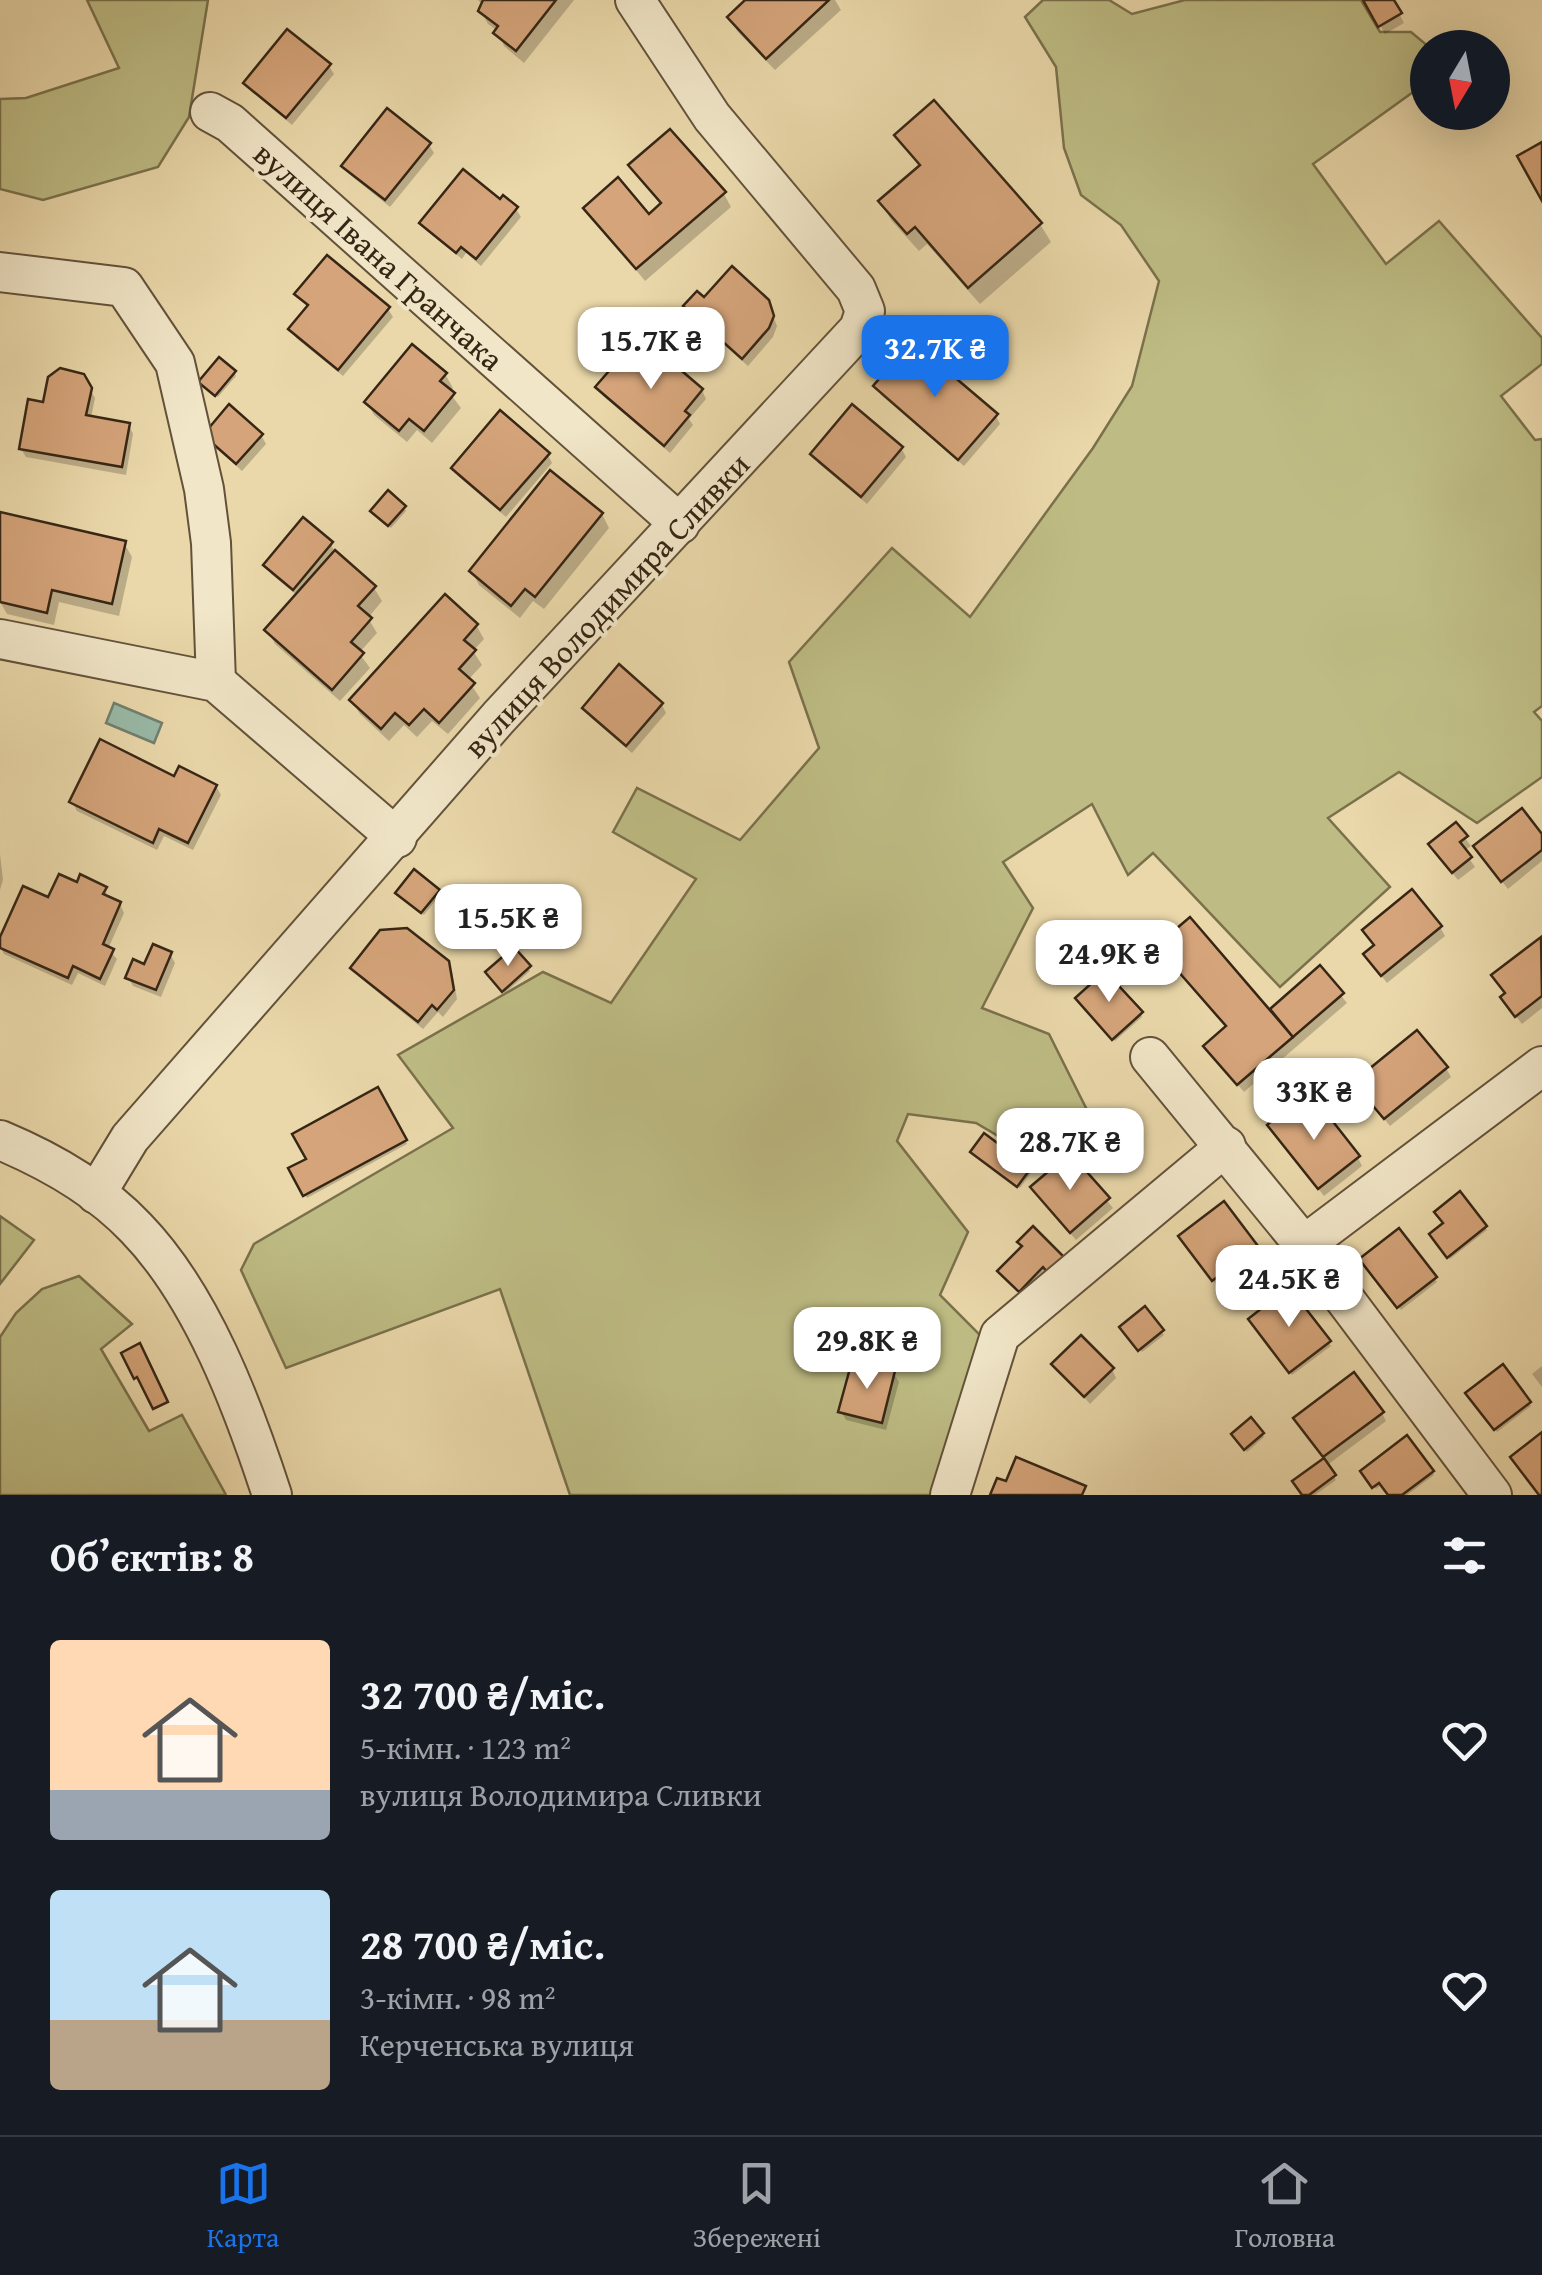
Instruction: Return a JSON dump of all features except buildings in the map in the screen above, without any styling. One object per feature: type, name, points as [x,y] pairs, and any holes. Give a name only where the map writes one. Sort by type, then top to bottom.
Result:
[{"type":"street","name":"вулиця Володимира Сливки","points":[[96,1194],[130,1138],[499,718],[860,329],[865,311],[856,289],[712,118],[635,0]]},
{"type":"street","name":"вулиця Івана Гранчака","points":[[210,112],[230,124],[680,524]]},
{"type":"street","points":[[0,272],[124,286],[175,363],[204,489],[211,544],[216,682]]},
{"type":"street","points":[[0,639],[216,682],[397,838]]},
{"type":"street","points":[[1150,1058],[1304,1245],[1492,1495]]},
{"type":"street","points":[[1304,1245],[1542,1066]]},
{"type":"street","points":[[0,1140],[37,1156],[96,1194],[135,1227],[169,1269],[202,1323],[256,1445],[272,1495]]},
{"type":"street","points":[[950,1495],[1000,1335],[1226,1146]]},
{"type":"shaded area","points":[[87,0],[208,0],[189,117],[158,167],[43,200],[0,189],[0,99],[26,98],[119,68]]},
{"type":"shaded area","points":[[1043,0],[1109,0],[1132,14],[1185,0],[1361,0],[1380,32],[1410,32],[1410,94],[1313,164],[1386,264],[1439,221],[1542,338],[1542,364],[1501,396],[1535,440],[1542,439],[1542,706],[1534,712],[1542,721],[1542,777],[1477,823],[1399,772],[1328,818],[1390,887],[1280,987],[1153,853],[1128,875],[1092,804],[1003,862],[1033,908],[982,1008],[1049,1034],[1089,1114],[1037,1159],[976,1123],[908,1114],[897,1141],[968,1232],[940,1295],[984,1339],[939,1495],[570,1495],[500,1289],[286,1368],[241,1270],[254,1244],[453,1128],[398,1055],[543,972],[611,1003],[696,879],[613,832],[637,788],[740,840],[819,748],[789,662],[892,548],[970,617],[1093,448],[1132,386],[1159,281],[1121,225],[1081,195],[1064,148],[1056,67],[1025,17]]},
{"type":"shaded area","points":[[114,703],[162,723],[154,743],[106,723]]},
{"type":"shaded area","points":[[0,1216],[34,1240],[0,1284]]},
{"type":"shaded area","points":[[79,1276],[132,1324],[101,1349],[149,1431],[182,1415],[226,1495],[0,1495],[0,1337],[16,1313],[42,1289]]}]
